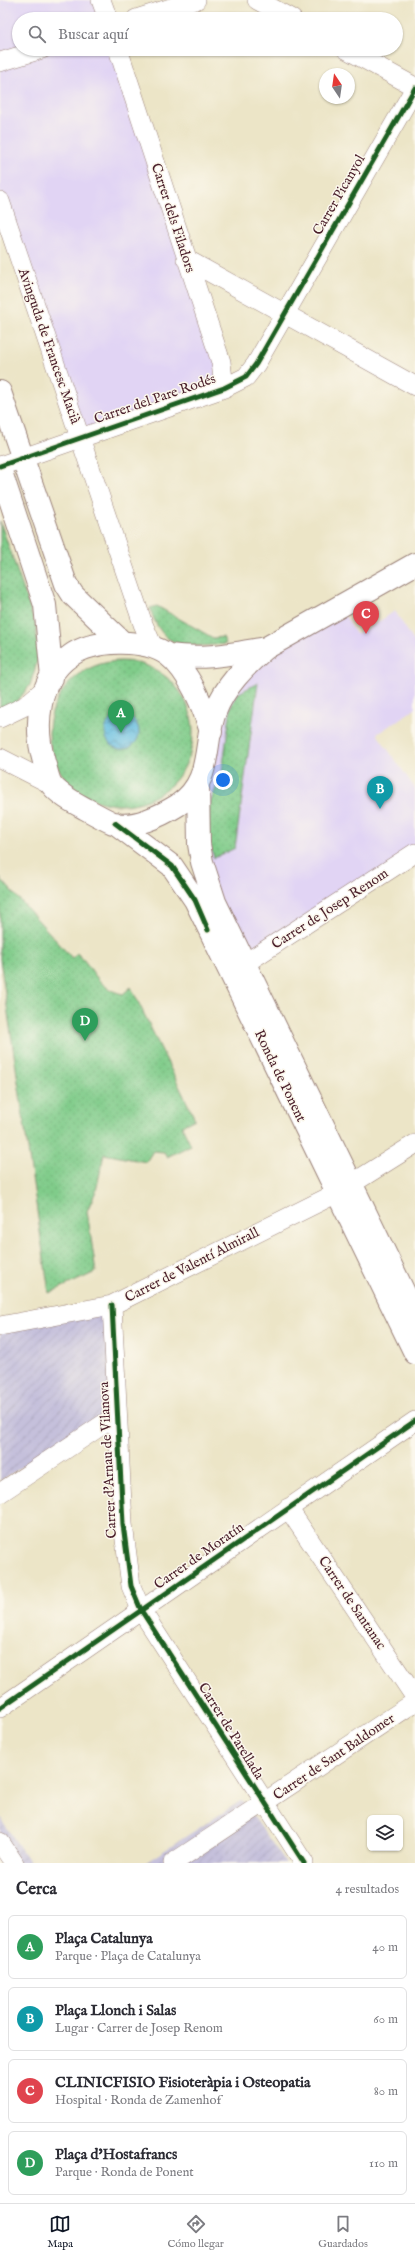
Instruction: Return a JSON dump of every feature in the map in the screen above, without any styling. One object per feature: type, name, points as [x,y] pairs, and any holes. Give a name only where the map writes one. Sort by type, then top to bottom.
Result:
[{"type":"main road","points":[[0,392],[66,584],[73,595],[122,642]]},
{"type":"main road","points":[[0,469],[45,605],[49,683]]},
{"type":"main road","points":[[115,823],[138,823],[160,816],[180,803],[198,784],[207,759],[215,714],[222,699],[236,676],[266,648],[415,564]]},
{"type":"main road","points":[[51,784],[42,756],[38,728],[40,707],[49,683],[69,656],[83,649],[100,644],[122,642],[193,658],[217,657],[266,648]]},
{"type":"main road","points":[[161,652],[188,679],[197,695],[211,732]]},
{"type":"main road","name":"Ronda de Ponent","points":[[51,784],[71,800],[115,823],[172,866],[186,885],[344,1188],[415,1315]]},
{"type":"main road","name":"Ronda de Ponent","points":[[198,784],[199,844],[202,862],[215,902],[344,1188],[415,1353]]},
{"type":"street","points":[[101,0],[105,12]]},
{"type":"street","points":[[158,12],[196,0]]},
{"type":"street","points":[[257,0],[279,12]]},
{"type":"street","points":[[0,62],[19,56]]},
{"type":"street","name":"Carrer dels Filadors","points":[[120,56],[221,362],[224,388]]},
{"type":"street","points":[[358,56],[415,88]]},
{"type":"street","name":"Carrer Picanyol","points":[[284,314],[415,88]]},
{"type":"street","name":"Avinguda de Francesc Macià","points":[[0,201],[143,624],[161,652]]},
{"type":"street","points":[[186,259],[415,386]]},
{"type":"street","name":"Carrer del Pare Rodés","points":[[0,466],[224,388],[246,377],[284,314]]},
{"type":"street","points":[[0,718],[25,706],[49,683]]},
{"type":"street","points":[[0,758],[51,784]]},
{"type":"street","name":"Carrer de Josep Renom","points":[[244,964],[415,853]]},
{"type":"street","name":"Carrer de Valentí Almirall","points":[[0,1326],[112,1305],[344,1188],[415,1144]]},
{"type":"street","name":"Carrer d'Arnau de Vilanova","points":[[112,1305],[123,1524],[131,1586],[141,1610]]},
{"type":"street","points":[[0,1493],[117,1415]]},
{"type":"street","name":"Carrer de Moratín","points":[[0,1708],[413,1422]]},
{"type":"street","name":"Carrer de Santanac","points":[[288,1508],[415,1697]]},
{"type":"street","name":"Carrer de Parellada","points":[[141,1610],[264,1804],[304,1863]]},
{"type":"street","name":"Carrer de Sant Baldomer","points":[[173,1863],[264,1804],[415,1702]]},
{"type":"street","points":[[0,1842],[14,1863]]},
{"type":"shaded area","points":[[0,0],[101,0],[105,12],[12,12],[12,56],[120,56],[230,385],[81,436],[0,200]]},
{"type":"shaded area","points":[[339,606],[356,634],[369,628],[395,611],[415,643],[415,709],[377,734],[415,788],[415,853],[244,964],[202,862],[207,759],[236,677]]},
{"type":"shaded area","points":[[112,1305],[108,1413],[0,1481],[0,1327]]},
{"type":"shaded area","points":[[242,1800],[286,1863],[145,1863]]},
{"type":"shaded area","points":[[0,1817],[30,1863],[0,1863]]},
{"type":"green space","points":[[0,521],[36,626],[38,659],[30,685],[14,706],[0,713]]},
{"type":"green space","points":[[157,606],[213,638],[223,637],[226,644],[189,646],[170,640],[162,633],[155,622],[150,608]]},
{"type":"green space","points":[[114,661],[128,661],[155,669],[167,677],[177,687],[188,705],[192,719],[192,747],[188,761],[177,779],[167,789],[149,800],[128,805],[114,805],[87,797],[75,789],[65,779],[54,761],[49,740],[49,726],[57,699],[65,687],[75,677],[93,666]]},
{"type":"green space","points":[[258,683],[235,848],[214,858],[208,840],[209,806],[222,772],[231,706],[237,694]]},
{"type":"green space","points":[[0,878],[72,958],[77,953],[107,988],[123,994],[131,987],[195,1119],[182,1126],[191,1145],[167,1157],[164,1152],[153,1151],[146,1162],[104,1154],[96,1191],[87,1211],[96,1272],[49,1293],[0,959]]},
{"type":"water","points":[[122,715],[134,720],[139,732],[134,744],[122,749],[110,744],[105,732],[110,720]]},
{"type":"cycle path","points":[[0,466],[224,388],[246,377],[256,364],[415,88]]},
{"type":"cycle path","points":[[115,823],[172,866],[195,900],[208,930]]},
{"type":"cycle path","points":[[112,1305],[123,1524],[131,1586],[141,1610],[304,1863]]},
{"type":"cycle path","points":[[0,1708],[415,1421]]},
{"type":"place","name":"CLINICFISIO Fisioteràpia i Osteopatia","points":[[366,634]]},
{"type":"place","name":"Plaça Catalunya","points":[[121,733]]},
{"type":"place","name":"Plaça Llonch i Salas","points":[[380,809]]},
{"type":"place","name":"Plaça d'Hostafrancs","points":[[85,1041]]}]
